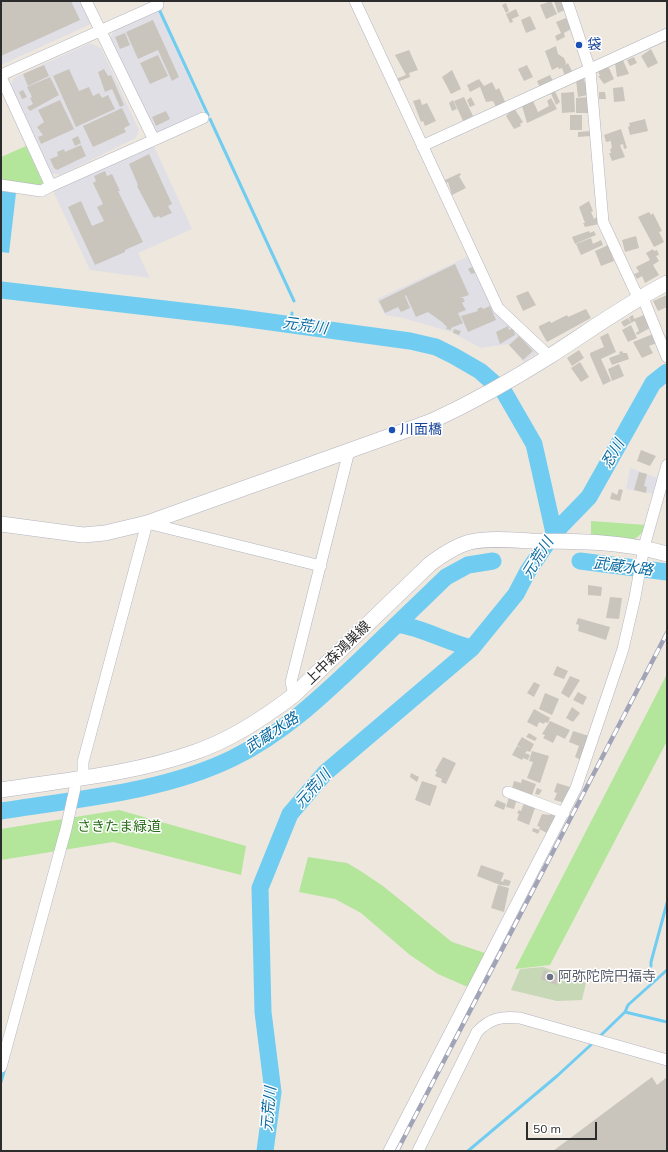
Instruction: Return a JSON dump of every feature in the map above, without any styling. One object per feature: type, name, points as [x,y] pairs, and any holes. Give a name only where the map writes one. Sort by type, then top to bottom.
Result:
[{"type":"main road","points":[[1,524],[83,535],[105,533],[147,523],[432,421],[475,400],[549,356],[640,297],[667,283]]},
{"type":"main road","name":"上中森鴻巣線","points":[[1,790],[78,781],[129,770],[195,752],[253,725],[294,695],[403,590],[452,548],[470,542],[512,540],[582,542],[643,552],[667,554]]},
{"type":"street","points":[[86,1],[154,140]]},
{"type":"street","points":[[355,1],[498,308],[549,356]]},
{"type":"street","points":[[567,1],[590,70],[603,222],[640,297],[645,303],[666,356]]},
{"type":"street","points":[[51,186],[1,76],[158,5]]},
{"type":"street","points":[[422,146],[667,34]]},
{"type":"street","points":[[1,185],[42,191],[203,118]]},
{"type":"street","points":[[294,695],[291,682],[349,450]]},
{"type":"street","points":[[389,1151],[576,788],[623,649],[643,552],[667,466]]},
{"type":"street","points":[[1,1066],[147,523],[321,566]]},
{"type":"street","points":[[508,792],[564,813]]},
{"type":"street","points":[[418,1151],[477,1032],[488,1021],[496,1018],[520,1018],[667,1060]]},
{"type":"shaded area","points":[[1,1],[80,1],[91,24],[1,65]]},
{"type":"shaded area","points":[[158,9],[203,111],[155,134],[110,39],[114,30]]},
{"type":"shaded area","points":[[90,43],[101,48],[139,130],[136,138],[60,175],[51,173],[11,85],[14,78]]},
{"type":"shaded area","points":[[154,146],[192,229],[138,253],[150,278],[90,270],[53,191]]},
{"type":"shaded area","points":[[469,256],[493,309],[537,351],[537,353],[524,362],[508,344],[481,348],[451,332],[403,318],[385,315],[377,299]]},
{"type":"shaded area","points":[[630,468],[658,478],[654,494],[626,489]]},
{"type":"green space","points":[[26,146],[43,183],[41,186],[1,180],[1,157]]},
{"type":"green space","points":[[591,521],[646,525],[644,531],[635,539],[591,536]]},
{"type":"green space","points":[[667,674],[667,741],[550,965],[515,969]]},
{"type":"green space","name":"さきたま緑道","points":[[119,810],[246,846],[241,875],[113,842],[1,860],[1,829]]},
{"type":"green space","points":[[308,857],[347,863],[383,886],[452,942],[488,954],[470,988],[438,974],[410,955],[361,913],[335,899],[299,892]]},
{"type":"green space","points":[[543,967],[586,983],[582,1000],[557,1001],[511,990],[520,969]]},
{"type":"water","points":[[1,191],[16,193],[9,253],[1,252]]},
{"type":"building","points":[[1,1],[71,1],[80,20],[1,56]]},
{"type":"building","points":[[551,1],[557,14],[546,19],[540,5]]},
{"type":"building","points":[[554,1],[561,1],[565,10],[558,13]]},
{"type":"building","points":[[506,3],[509,11],[506,13],[502,5]]},
{"type":"building","points":[[516,9],[519,16],[512,19],[513,22],[510,23],[506,14]]},
{"type":"building","points":[[530,16],[536,29],[526,33],[521,20]]},
{"type":"building","points":[[566,18],[571,29],[564,33],[565,37],[557,41],[555,36],[561,33],[556,22]]},
{"type":"building","points":[[153,20],[179,77],[172,81],[158,50],[138,59],[126,32]]},
{"type":"building","points":[[125,33],[130,45],[120,49],[115,37]]},
{"type":"building","points":[[556,46],[558,54],[564,58],[566,63],[565,65],[568,63],[573,73],[565,76],[562,68],[559,69],[558,67],[552,70],[545,51]]},
{"type":"building","points":[[651,49],[658,63],[648,68],[641,56]]},
{"type":"building","points":[[409,50],[418,70],[409,73],[410,77],[397,82],[396,79],[406,75],[395,55]]},
{"type":"building","points":[[158,55],[168,76],[150,84],[140,63]]},
{"type":"building","points":[[634,57],[637,63],[630,66],[627,60]]},
{"type":"building","points":[[622,58],[629,74],[617,77],[615,63]]},
{"type":"building","points":[[44,65],[49,76],[28,86],[23,74]]},
{"type":"building","points":[[527,65],[533,77],[524,81],[518,69]]},
{"type":"building","points":[[608,66],[614,79],[604,84],[598,76],[600,76],[598,71]]},
{"type":"building","points":[[69,69],[79,91],[89,87],[93,96],[99,93],[102,98],[108,95],[115,109],[76,127],[53,76]]},
{"type":"building","points":[[104,69],[108,76],[111,75],[124,105],[120,107],[112,89],[105,92],[98,72]]},
{"type":"building","points":[[452,70],[461,89],[451,94],[442,77]]},
{"type":"building","points":[[550,75],[554,83],[541,90],[537,81]]},
{"type":"building","points":[[50,77],[59,95],[30,111],[27,107],[33,104],[30,98],[32,97],[27,87]]},
{"type":"building","points":[[479,79],[484,86],[492,82],[496,90],[499,88],[506,104],[497,109],[493,101],[486,102],[480,87],[470,92],[467,85]]},
{"type":"building","points":[[584,79],[585,83],[587,83],[588,95],[578,97],[576,80]]},
{"type":"building","points":[[623,87],[625,101],[614,102],[613,88]]},
{"type":"building","points":[[554,89],[560,102],[556,105],[550,91]]},
{"type":"building","points":[[23,90],[27,97],[22,99],[19,92]]},
{"type":"building","points":[[574,92],[575,112],[562,113],[561,93]]},
{"type":"building","points":[[599,92],[605,92],[606,99],[599,99]]},
{"type":"building","points":[[464,97],[473,116],[463,121],[454,101]]},
{"type":"building","points":[[471,97],[475,105],[470,107],[467,100]]},
{"type":"building","points":[[588,97],[589,113],[576,113],[576,98]]},
{"type":"building","points":[[551,98],[557,109],[527,123],[522,106],[533,101],[538,112],[549,106],[547,101]]},
{"type":"building","points":[[420,99],[422,105],[427,103],[436,121],[425,126],[423,121],[421,122],[413,101]]},
{"type":"building","points":[[60,100],[74,129],[41,144],[38,137],[43,135],[37,127],[44,122],[38,110]]},
{"type":"building","points":[[453,100],[457,109],[452,111],[449,103]]},
{"type":"building","points":[[122,108],[130,125],[124,128],[126,132],[93,147],[83,126]]},
{"type":"building","points":[[514,108],[523,122],[520,124],[521,126],[514,129],[506,116]]},
{"type":"building","points":[[166,111],[170,119],[156,126],[152,117]]},
{"type":"building","points":[[570,115],[582,115],[582,130],[570,130]]},
{"type":"building","points":[[645,119],[648,131],[630,135],[628,127],[630,126],[629,123]]},
{"type":"building","points":[[621,129],[627,148],[624,149],[623,144],[620,145],[625,157],[612,161],[609,153],[611,153],[610,149],[612,148],[611,141],[606,142],[604,135]]},
{"type":"building","points":[[591,131],[591,136],[578,137],[578,132]]},
{"type":"building","points":[[78,136],[81,143],[75,146],[72,139]]},
{"type":"building","points":[[81,145],[86,156],[57,170],[54,168],[50,159],[58,156],[57,152],[64,149],[65,152]]},
{"type":"building","points":[[149,154],[172,204],[168,206],[172,213],[160,218],[159,216],[154,218],[137,186],[138,185],[129,164]]},
{"type":"building","points":[[105,171],[107,176],[112,174],[120,191],[118,191],[143,242],[125,250],[125,252],[95,265],[68,207],[81,201],[92,226],[104,221],[97,207],[103,204],[93,183],[96,181],[94,176]]},
{"type":"building","points":[[460,173],[461,175],[459,176],[466,188],[452,195],[448,182],[444,184],[443,181]]},
{"type":"building","points":[[589,201],[594,219],[597,217],[599,224],[585,227],[579,207]]},
{"type":"building","points":[[649,212],[651,215],[653,213],[662,231],[659,232],[664,242],[654,247],[638,217]]},
{"type":"building","points":[[589,231],[590,233],[594,231],[596,235],[575,244],[572,237]]},
{"type":"building","points":[[636,236],[639,248],[625,252],[622,240]]},
{"type":"building","points":[[591,238],[593,244],[601,240],[603,245],[581,255],[576,244]]},
{"type":"building","points":[[608,245],[614,261],[601,266],[595,251]]},
{"type":"building","points":[[653,249],[654,251],[657,250],[659,255],[656,256],[659,261],[653,265],[659,275],[645,283],[642,276],[637,279],[634,274],[639,272],[636,267],[650,260],[646,253]]},
{"type":"building","points":[[455,264],[469,295],[460,298],[463,298],[465,301],[462,303],[466,310],[458,313],[463,323],[451,328],[451,330],[446,329],[447,327],[442,322],[428,312],[416,317],[406,295],[405,296],[410,308],[401,312],[398,307],[385,313],[379,301]]},
{"type":"building","points":[[472,267],[475,273],[471,274],[468,269]]},
{"type":"building","points":[[528,291],[536,305],[523,311],[516,296]]},
{"type":"building","points":[[667,295],[667,307],[658,311],[653,301]]},
{"type":"building","points":[[490,306],[496,320],[468,332],[461,316],[478,311],[477,309],[482,307],[483,309]]},
{"type":"building","points":[[586,309],[591,318],[547,342],[539,326],[550,321],[551,323],[567,315],[568,317]]},
{"type":"building","points":[[633,315],[634,319],[644,315],[650,328],[637,335],[636,333],[639,331],[635,321],[631,323],[629,317]]},
{"type":"building","points":[[628,318],[631,323],[624,327],[621,322]]},
{"type":"building","points":[[631,325],[637,338],[628,342],[622,330]]},
{"type":"building","points":[[508,326],[509,330],[513,328],[515,335],[500,344],[496,332]]},
{"type":"building","points":[[454,329],[461,331],[459,335],[453,333]]},
{"type":"building","points":[[608,333],[616,352],[601,359],[611,381],[603,385],[590,353],[604,347],[600,337]]},
{"type":"building","points":[[653,334],[657,343],[649,346],[653,353],[642,358],[633,342]]},
{"type":"building","points":[[519,336],[533,351],[523,360],[509,345]]},
{"type":"building","points":[[579,350],[584,358],[572,366],[567,358]]},
{"type":"building","points":[[622,351],[623,353],[627,353],[629,359],[612,365],[609,358],[620,354],[619,352]]},
{"type":"building","points":[[580,362],[589,377],[581,382],[571,368]]},
{"type":"building","points":[[619,364],[624,376],[612,381],[608,369]]},
{"type":"building","points":[[641,450],[656,456],[650,466],[637,461]]},
{"type":"building","points":[[639,472],[647,474],[644,486],[647,487],[646,493],[634,490]]},
{"type":"building","points":[[619,489],[623,490],[620,501],[610,499],[612,492],[617,495]]},
{"type":"building","points":[[588,585],[602,587],[601,596],[588,595]]},
{"type":"building","points":[[610,597],[622,598],[619,619],[606,618]]},
{"type":"building","points":[[578,618],[610,627],[606,640],[578,631],[579,625],[576,624]]},
{"type":"building","points":[[557,666],[568,671],[564,679],[553,675]]},
{"type":"building","points":[[570,676],[580,680],[569,698],[561,693]]},
{"type":"building","points":[[534,682],[540,685],[534,697],[527,693]]},
{"type":"building","points":[[578,692],[587,697],[583,705],[573,700]]},
{"type":"building","points":[[545,693],[559,699],[552,715],[539,709]]},
{"type":"building","points":[[572,707],[580,713],[573,722],[566,718]]},
{"type":"building","points":[[534,709],[550,718],[548,723],[545,722],[544,724],[539,722],[537,727],[527,722]]},
{"type":"building","points":[[550,721],[570,730],[565,739],[557,735],[553,743],[543,738],[545,735],[542,734]]},
{"type":"building","points":[[573,731],[589,736],[581,760],[575,757],[579,746],[569,742]]},
{"type":"building","points":[[529,733],[537,738],[535,741],[526,737]]},
{"type":"building","points":[[522,737],[534,744],[530,752],[527,751],[525,753],[530,755],[528,760],[523,758],[522,760],[512,755],[517,746],[521,748],[517,745]]},
{"type":"building","points":[[532,751],[549,756],[540,783],[527,778],[533,762],[529,761]]},
{"type":"building","points":[[443,757],[456,763],[446,784],[441,782],[442,779],[435,776],[437,772],[435,771]]},
{"type":"building","points":[[411,773],[419,777],[417,782],[410,777]]},
{"type":"building","points":[[522,779],[536,784],[532,795],[512,788],[514,781],[521,783]]},
{"type":"building","points":[[422,781],[437,786],[430,806],[415,800]]},
{"type":"building","points":[[557,783],[570,787],[565,803],[554,800],[557,793],[554,792]]},
{"type":"building","points":[[537,788],[542,790],[539,795],[535,794]]},
{"type":"building","points":[[509,797],[520,800],[520,803],[516,802],[514,809],[506,807]]},
{"type":"building","points":[[497,800],[506,804],[504,810],[494,806]]},
{"type":"building","points":[[524,803],[536,805],[529,825],[517,820],[519,814],[517,813],[519,810],[521,811]]},
{"type":"building","points":[[551,812],[556,814],[547,833],[539,829],[540,827],[537,826],[542,814],[550,815]]},
{"type":"building","points":[[533,828],[540,830],[538,834],[532,831]]},
{"type":"building","points":[[481,865],[504,873],[501,881],[503,882],[504,879],[511,881],[509,886],[500,885],[477,876]]},
{"type":"building","points":[[498,885],[509,888],[504,912],[491,908]]},
{"type":"building","points":[[544,970],[560,975],[556,985],[541,979]]},
{"type":"building","points":[[652,1077],[657,1085],[667,1077],[667,1151],[553,1151]]},
{"type":"waterway","points":[[158,7],[208,115]]},
{"type":"waterway","points":[[210,119],[294,301]]},
{"type":"waterway","name":"元荒川","points":[[1,290],[234,317],[410,341],[436,347],[480,371],[504,392],[534,444],[554,533]]},
{"type":"waterway","points":[[291,325],[292,313]]},
{"type":"waterway","name":"元荒川","points":[[265,1151],[273,1092],[263,1012],[260,888],[290,814],[325,773],[472,648],[516,594],[528,571],[554,533],[589,497],[653,383],[667,372]]},
{"type":"waterway","name":"武蔵水路","points":[[1,811],[89,798],[149,787],[206,770],[233,758],[268,738],[315,702],[446,577],[468,565],[493,561]]},
{"type":"waterway","name":"武蔵水路","points":[[580,561],[667,572]]},
{"type":"waterway","points":[[397,624],[472,648]]},
{"type":"waterway","points":[[651,966],[667,903]]},
{"type":"waterway","points":[[598,1038],[625,1012],[628,1005],[667,970]]},
{"type":"waterway","points":[[625,1012],[667,1022]]},
{"type":"waterway","points":[[468,1151],[557,1076],[594,1042]]},
{"type":"waterway","points":[[1,1082],[5,1068]]},
{"type":"railway","points":[[397,1151],[667,633]]},
{"type":"place","name":"袋","points":[[579,45]]},
{"type":"place","name":"川面橋","points":[[392,430]]},
{"type":"place","name":"阿弥陀院円福寺","points":[[550,977]]},
{"type":"water label","name":"忍川","points":[[613,454]]}]
